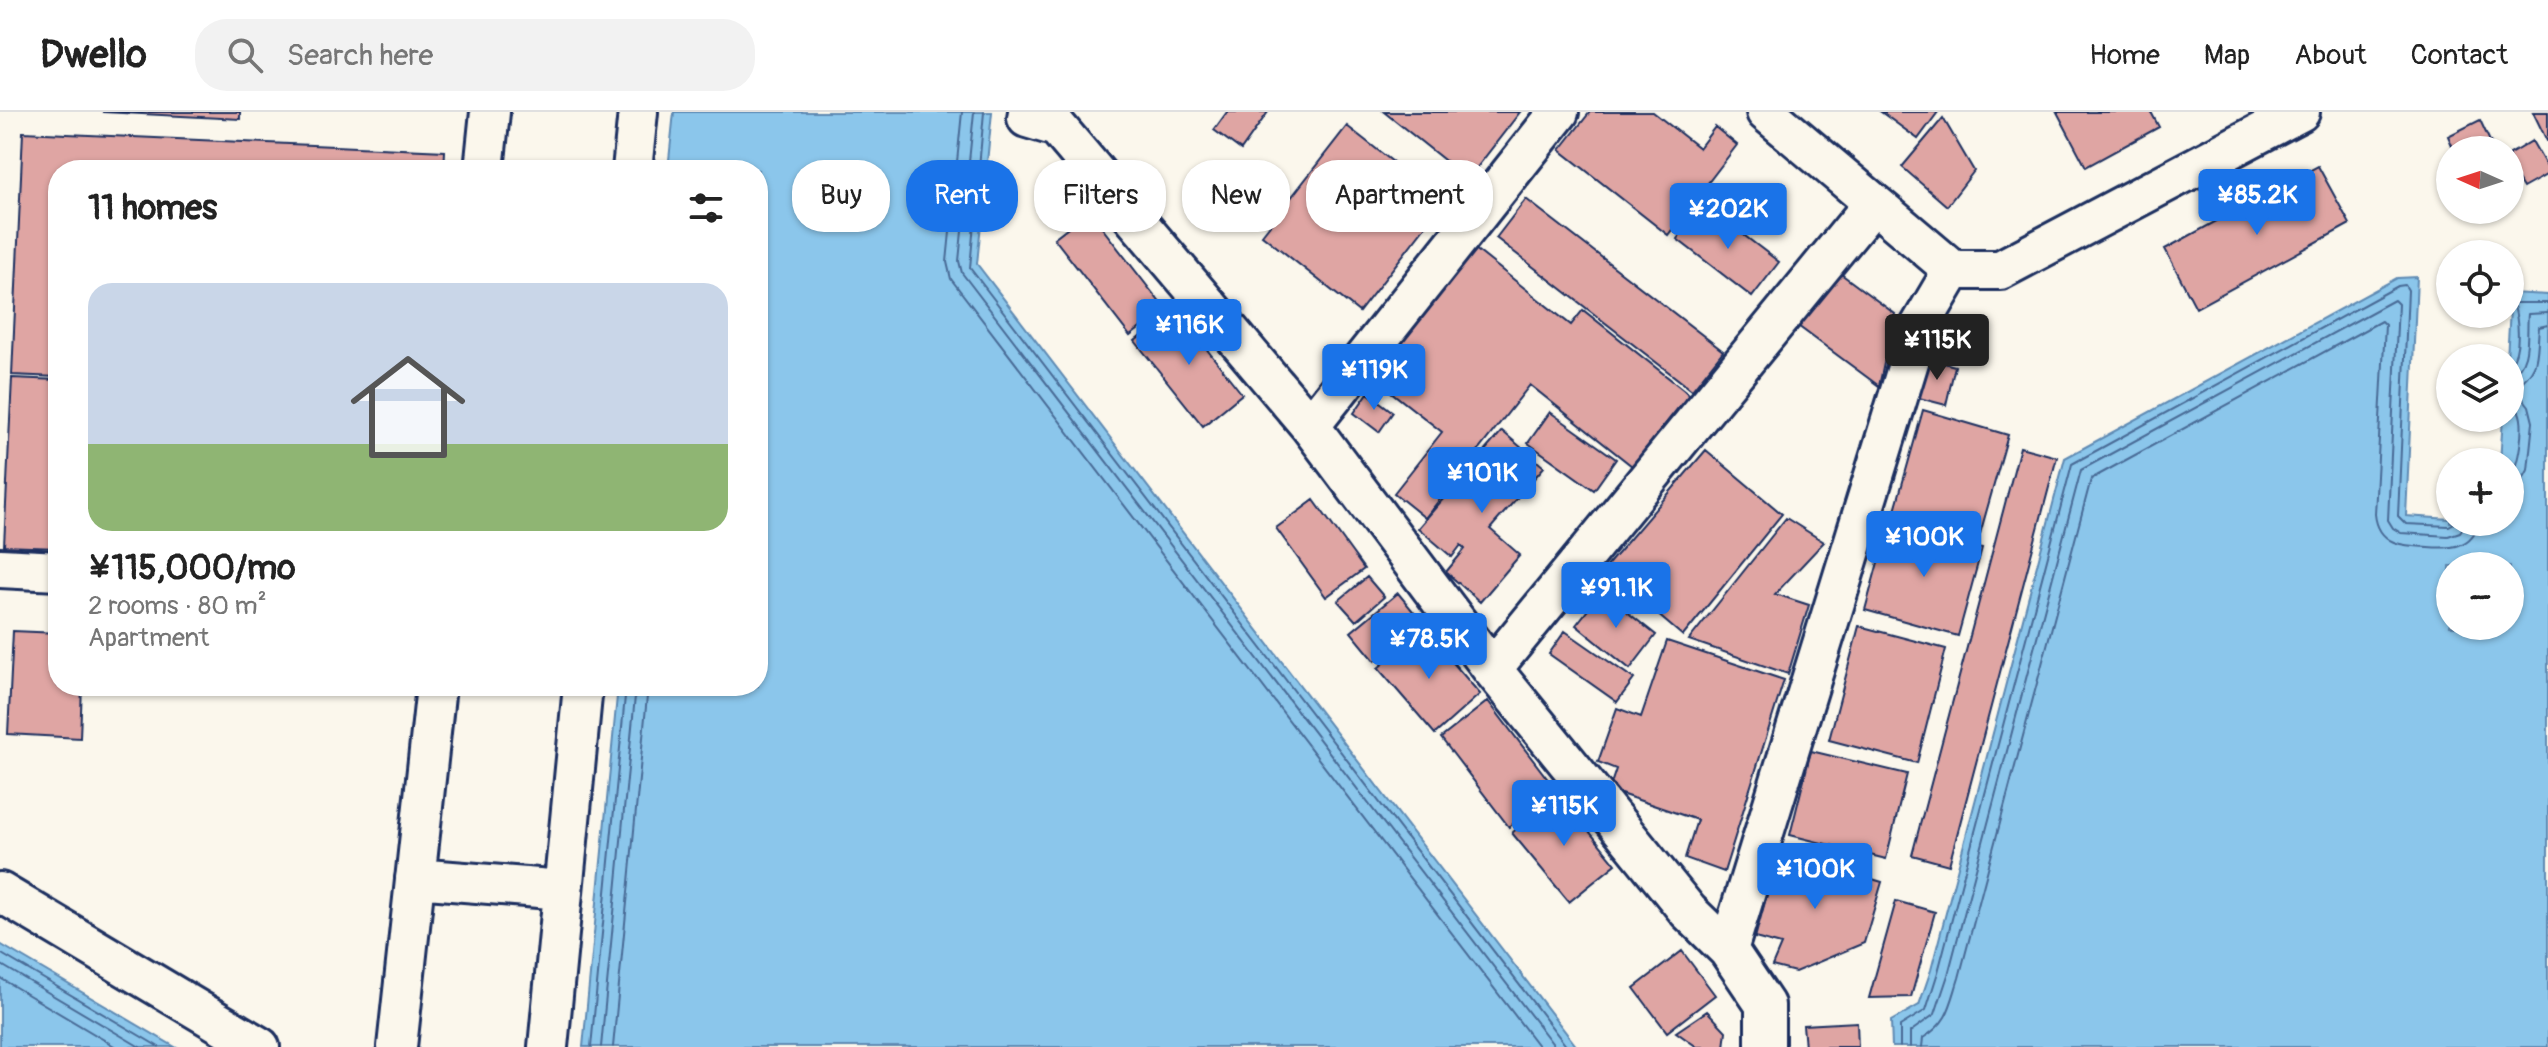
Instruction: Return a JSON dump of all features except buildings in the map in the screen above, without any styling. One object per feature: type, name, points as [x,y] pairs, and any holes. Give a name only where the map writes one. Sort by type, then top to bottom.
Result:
[{"type":"street","points":[[485,160],[490,112]]},
{"type":"street","points":[[633,160],[638,112]]},
{"type":"street","points":[[1028,112],[1027,118],[1057,127],[1310,426],[1492,669],[1688,911],[1728,950],[1765,1005],[1765,1047]]},
{"type":"street","points":[[1310,426],[1559,112]]},
{"type":"street","points":[[1766,112],[1953,270],[2000,270],[2300,112]]},
{"type":"street","points":[[1492,669],[1873,204]]},
{"type":"street","points":[[1728,950],[1920,326],[1953,270]]},
{"type":"street","points":[[0,568],[48,570]]},
{"type":"street","points":[[397,1047],[435,696]]},
{"type":"street","points":[[548,1047],[582,696]]},
{"type":"street","points":[[415,878],[563,890]]},
{"type":"street","points":[[0,892],[260,1047]]},
{"type":"water","points":[[674,112],[992,112],[987,160],[906,160],[906,232],[980,232],[977,264],[1577,1047],[583,1047],[617,696],[768,696],[768,160],[669,160]]},
{"type":"water","points":[[2417,277],[2406,516],[2436,518],[2436,536],[2524,536],[2524,448],[2501,448],[2502,432],[2524,432],[2524,344],[2508,344],[2509,328],[2524,328],[2524,294],[2548,295],[2548,1047],[1892,1047],[1891,1021],[1919,1005],[1931,970],[2065,458],[2397,278]]},
{"type":"water","points":[[0,944],[175,1047],[0,1047]]}]
